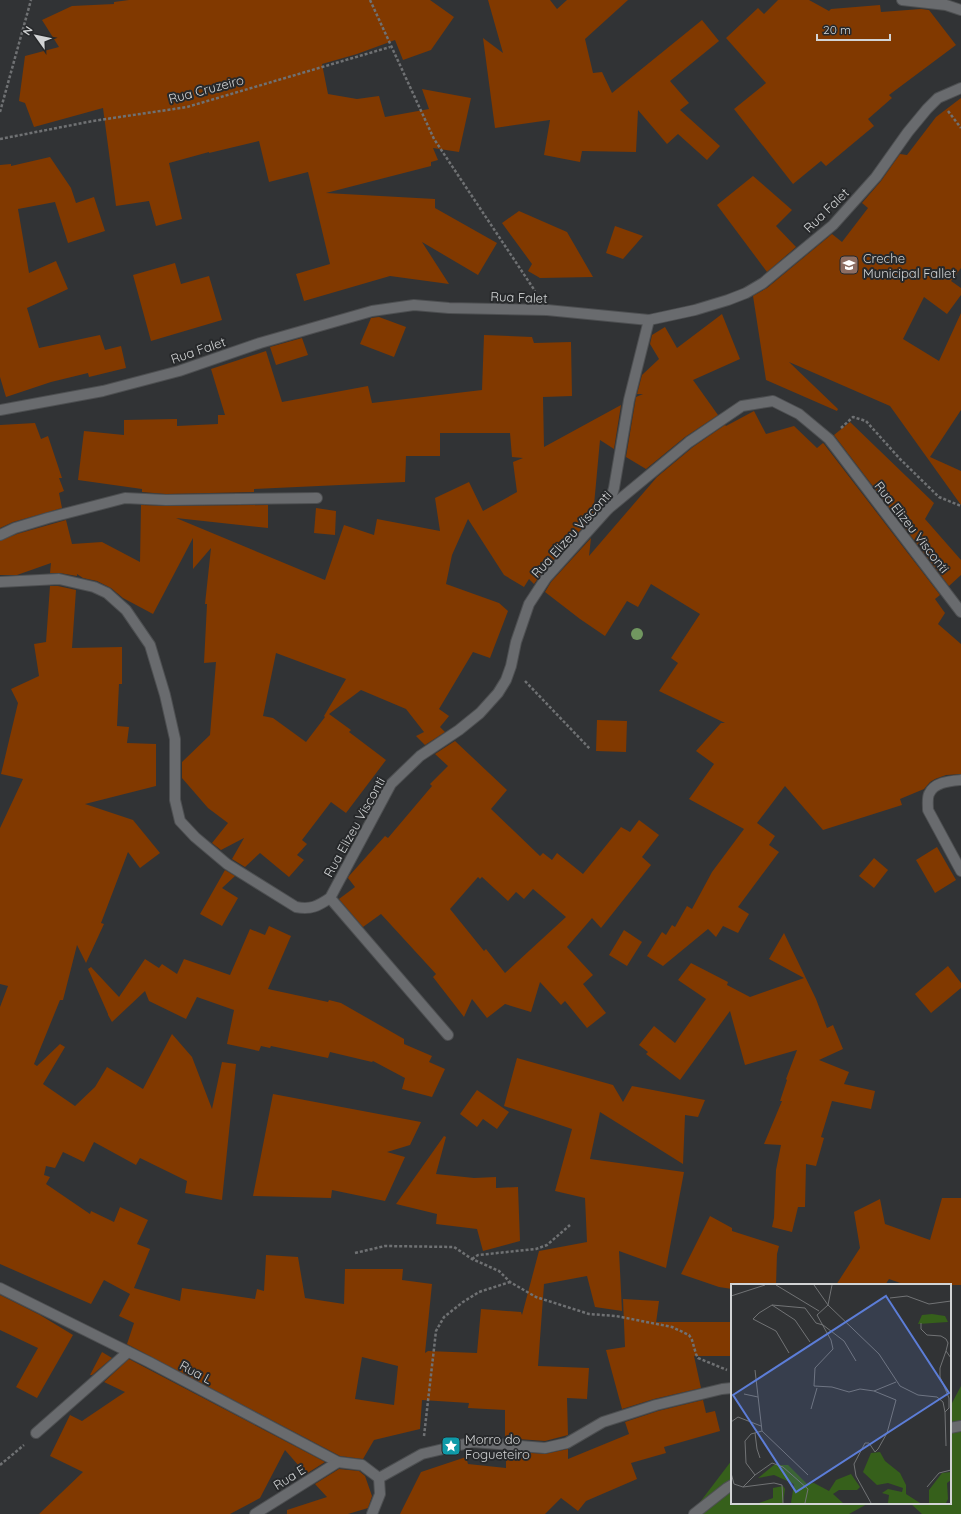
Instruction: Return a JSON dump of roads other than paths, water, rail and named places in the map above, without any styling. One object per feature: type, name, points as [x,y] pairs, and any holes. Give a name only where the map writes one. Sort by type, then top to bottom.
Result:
[{"type":"street","points":[[902,0],[946,5],[961,10]]},
{"type":"street","name":"Rua Falet","points":[[0,410],[103,391],[179,371],[260,342],[372,311],[414,306],[547,310],[649,320],[695,310],[728,300],[746,293],[763,283],[834,225],[876,177],[908,132],[927,109],[938,98],[961,88]]},
{"type":"street","points":[[608,508],[614,488],[629,400],[649,320]]},
{"type":"street","name":"Rua Elizeu Visconti","points":[[0,582],[59,579],[94,587],[107,593],[126,610],[150,645],[165,695],[175,739],[175,800],[180,821],[195,837],[227,864],[296,907],[306,909],[318,905],[330,898],[391,784],[420,756],[459,730],[480,713],[498,693],[506,680],[511,666],[516,642],[529,604],[546,578],[608,508],[689,442],[742,406],[773,401],[799,414],[829,439],[961,612]]},
{"type":"street","points":[[0,535],[15,528],[48,518],[125,498],[166,500],[317,498]]},
{"type":"street","points":[[961,780],[948,781],[933,788],[929,794],[928,810],[961,871]]},
{"type":"street","points":[[330,898],[448,1035]]},
{"type":"street","name":"Rua L","points":[[0,1288],[128,1352],[338,1462],[362,1465],[379,1478]]},
{"type":"street","points":[[36,1433],[128,1352]]},
{"type":"street","points":[[372,1514],[380,1494],[379,1478],[422,1454],[473,1442],[545,1448],[567,1443],[603,1422],[656,1405],[731,1388]]},
{"type":"street","points":[[951,1428],[961,1426]]},
{"type":"street","name":"Rua E","points":[[255,1514],[338,1462]]},
{"type":"street","points":[[694,1514],[731,1486]]},
{"type":"place","name":"Creche Municipal Fallet","points":[[849,265]]},
{"type":"place","name":"Morro do Fogueteiro","points":[[451,1446]]}]
